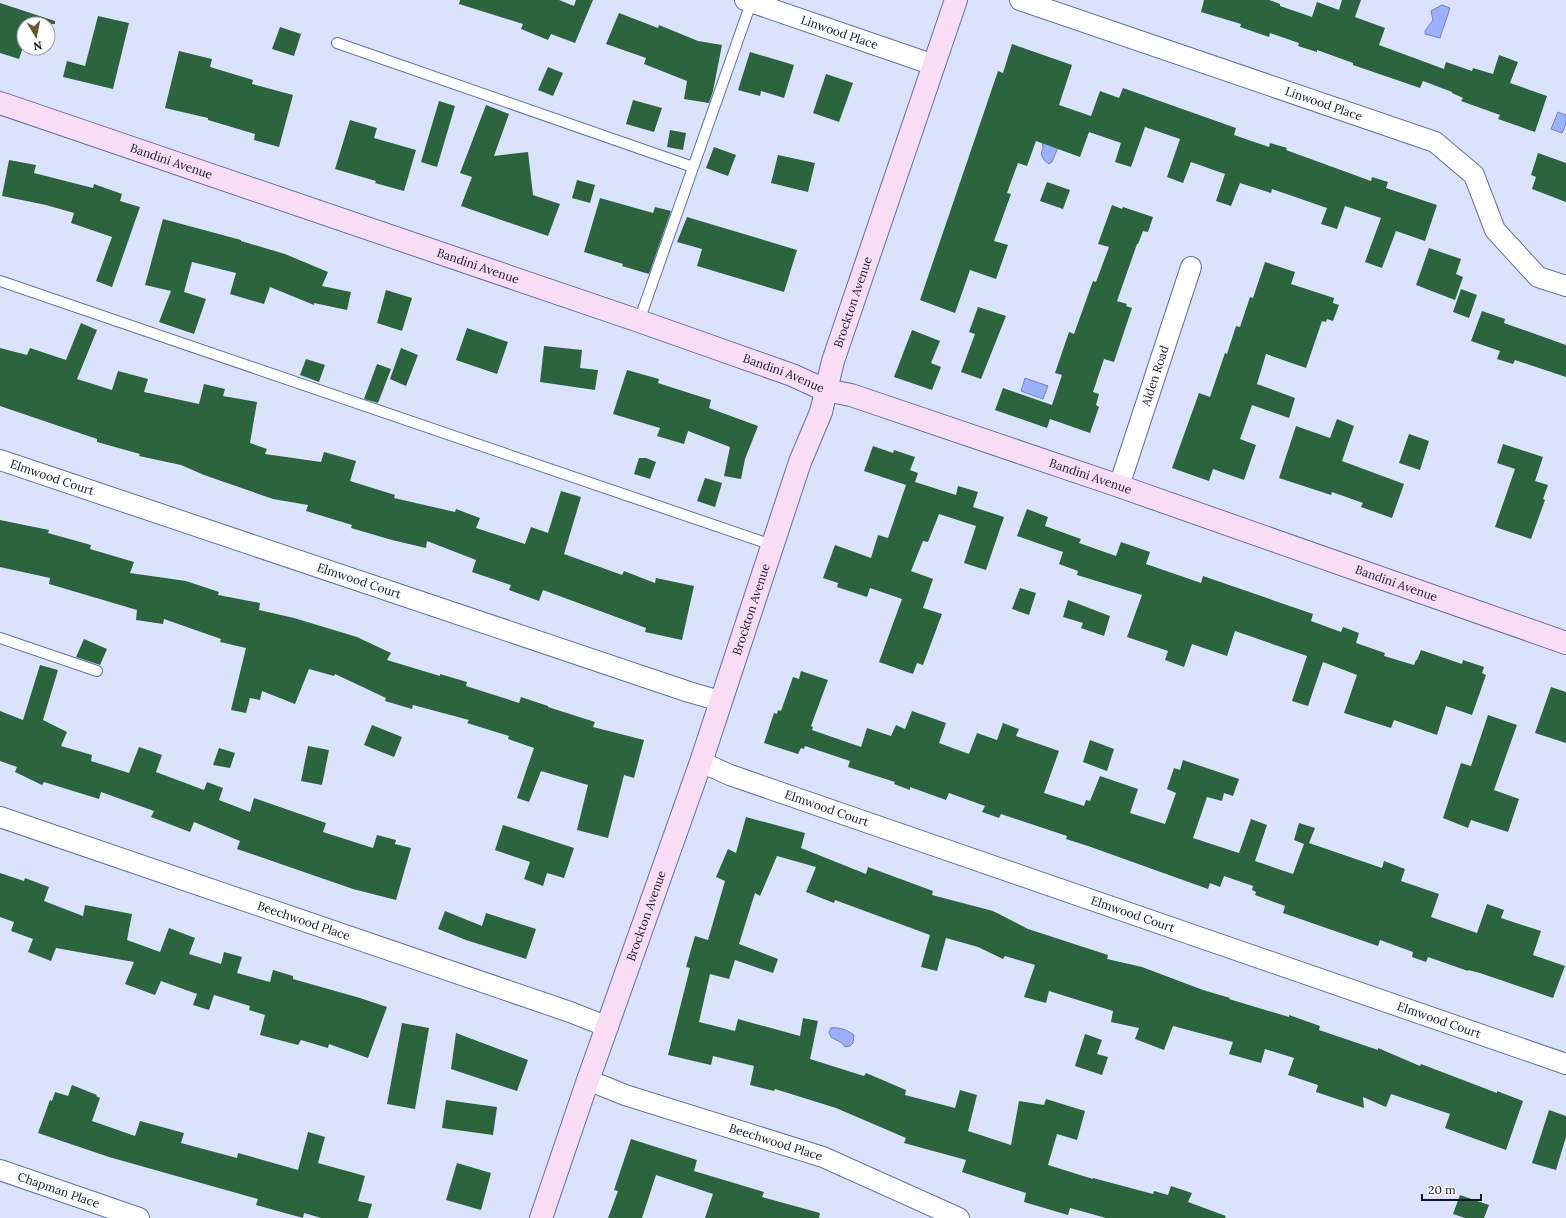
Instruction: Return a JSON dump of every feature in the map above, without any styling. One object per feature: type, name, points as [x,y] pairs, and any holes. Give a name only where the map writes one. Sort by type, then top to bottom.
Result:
[{"type":"street","name":"Brockton Avenue","points":[[541,1218],[700,762],[800,462],[820,412],[830,370],[847,317],[956,0]]},
{"type":"street","name":"Linwood Place","points":[[1020,0],[1435,142],[1474,175],[1495,230],[1538,277],[1566,286]]},
{"type":"street","name":"Linwood Place","points":[[750,1],[934,65]]},
{"type":"street","name":"Bandini Avenue","points":[[0,103],[639,321],[792,375],[825,390],[851,395],[1119,486],[1566,643]]},
{"type":"street","name":"Alden Road","points":[[1119,486],[1191,267]]},
{"type":"street","name":"Elmwood Court","points":[[0,460],[689,692],[720,701]]},
{"type":"street","name":"Elmwood Court","points":[[700,762],[730,776],[1566,1064]]},
{"type":"street","name":"Beechwood Place","points":[[0,817],[570,1012],[608,1027]]},
{"type":"street","name":"Beechwood Place","points":[[588,1080],[625,1095],[823,1157],[959,1218]]},
{"type":"street","name":"Chapman Place","points":[[0,1170],[139,1218]]},
{"type":"lane","points":[[639,321],[750,1]]},
{"type":"lane","points":[[337,43],[693,168]]},
{"type":"lane","points":[[0,281],[772,545]]},
{"type":"lane","points":[[0,638],[96,671]]},
{"type":"water","points":[[1442,5],[1450,8],[1440,38],[1425,34],[1425,31],[1433,20],[1431,11]]},
{"type":"water","points":[[1558,112],[1566,115],[1566,124],[1562,133],[1551,129]]},
{"type":"water","points":[[1042,141],[1058,147],[1052,162],[1049,164],[1044,160],[1041,154],[1043,148]]},
{"type":"water","points":[[1025,378],[1048,386],[1043,399],[1021,391]]},
{"type":"water","points":[[831,1028],[843,1029],[854,1035],[853,1043],[850,1046],[845,1047],[842,1043],[831,1037],[829,1032]]},
{"type":"building","points":[[460,0],[559,0],[574,6],[576,0],[593,0],[575,43],[551,34],[548,40],[521,29],[523,24],[459,4]]},
{"type":"building","points":[[1204,0],[1269,0],[1280,4],[1280,6],[1312,17],[1317,2],[1339,10],[1342,0],[1361,0],[1355,17],[1385,28],[1379,45],[1444,69],[1446,62],[1472,71],[1473,68],[1493,74],[1499,55],[1518,62],[1510,83],[1547,96],[1535,132],[1498,119],[1500,115],[1461,101],[1463,98],[1452,92],[1423,81],[1420,88],[1353,65],[1353,63],[1317,50],[1317,52],[1298,46],[1299,43],[1270,33],[1269,37],[1240,27],[1241,24],[1201,12]]},
{"type":"building","points":[[0,3],[40,16],[16,16],[16,56],[20,56],[19,59],[0,53]]},
{"type":"building","points":[[619,13],[658,28],[659,25],[698,41],[722,45],[713,91],[709,103],[684,99],[687,81],[644,64],[646,58],[606,44]]},
{"type":"building","points":[[98,16],[129,23],[113,89],[63,77],[67,61],[85,66]]},
{"type":"building","points":[[280,27],[301,34],[294,56],[272,49]]},
{"type":"building","points":[[1012,44],[1072,65],[1059,105],[1091,116],[1100,91],[1119,98],[1123,88],[1236,128],[1234,135],[1269,147],[1270,143],[1287,148],[1286,150],[1371,181],[1372,177],[1388,182],[1386,188],[1437,205],[1425,241],[1396,231],[1382,268],[1365,262],[1381,218],[1345,206],[1337,229],[1321,224],[1327,208],[1272,189],[1271,193],[1240,183],[1231,206],[1216,201],[1225,174],[1191,162],[1183,183],[1167,177],[1180,139],[1145,127],[1131,167],[1115,162],[1121,143],[1089,132],[1080,157],[1036,141],[1027,166],[1018,163],[1007,193],[1011,194],[994,241],[1008,245],[996,279],[970,270],[955,313],[920,300],[998,71],[1003,73]]},
{"type":"building","points":[[179,51],[212,59],[210,67],[253,80],[252,84],[293,95],[279,147],[254,140],[255,134],[208,120],[208,118],[165,108]]},
{"type":"building","points":[[750,52],[794,65],[784,98],[761,91],[760,96],[738,90]]},
{"type":"building","points":[[548,67],[563,73],[553,96],[538,90]]},
{"type":"building","points":[[826,74],[853,83],[839,122],[813,113]]},
{"type":"building","points":[[633,100],[662,108],[654,132],[626,124]]},
{"type":"building","points":[[439,101],[455,106],[437,167],[421,162]]},
{"type":"building","points":[[486,105],[509,114],[494,156],[528,152],[533,195],[560,204],[548,236],[461,206],[472,177],[460,173]]},
{"type":"building","points":[[350,120],[377,128],[374,138],[416,150],[404,191],[335,169]]},
{"type":"building","points":[[670,130],[686,133],[683,150],[667,147]]},
{"type":"building","points":[[714,147],[736,155],[728,176],[706,168]]},
{"type":"building","points":[[1538,153],[1566,163],[1566,202],[1532,189],[1536,177],[1531,175]]},
{"type":"building","points":[[778,155],[815,163],[808,192],[771,183]]},
{"type":"building","points":[[9,160],[36,165],[34,173],[93,188],[94,184],[122,194],[120,201],[140,207],[112,287],[96,281],[112,237],[71,223],[74,213],[46,205],[2,196]]},
{"type":"building","points":[[577,180],[595,185],[590,203],[572,198]]},
{"type":"building","points":[[1047,182],[1070,190],[1063,209],[1040,201]]},
{"type":"building","points":[[600,198],[653,213],[655,207],[671,211],[649,274],[584,252]]},
{"type":"building","points":[[1112,205],[1153,217],[1148,232],[1143,231],[1137,244],[1117,301],[1127,304],[1126,306],[1132,308],[1114,362],[1104,359],[1093,392],[1099,394],[1096,405],[1099,407],[1090,433],[1050,419],[1047,428],[995,410],[1003,388],[1052,405],[1062,375],[1055,373],[1069,332],[1074,334],[1093,281],[1096,282],[1109,247],[1098,244]]},
{"type":"building","points":[[687,217],[797,250],[784,292],[697,266],[702,249],[677,242]]},
{"type":"building","points":[[163,219],[241,240],[285,254],[328,272],[322,286],[351,292],[347,310],[314,303],[314,305],[270,287],[264,304],[230,294],[236,273],[192,262],[184,292],[206,299],[194,334],[159,322],[171,291],[145,285]]},
{"type":"building","points":[[1429,248],[1461,259],[1456,274],[1463,277],[1455,300],[1416,285]]},
{"type":"building","points":[[1265,262],[1295,272],[1291,284],[1334,298],[1333,303],[1339,305],[1333,321],[1327,319],[1326,322],[1322,321],[1306,368],[1266,354],[1257,384],[1295,398],[1289,418],[1252,405],[1240,439],[1256,445],[1244,480],[1213,469],[1209,481],[1172,468],[1199,393],[1210,397],[1236,326],[1240,327],[1250,297],[1253,298]]},
{"type":"building","points":[[1461,289],[1477,295],[1469,318],[1453,312]]},
{"type":"building","points":[[386,290],[412,298],[402,331],[377,323]]},
{"type":"building","points":[[978,307],[1006,316],[981,379],[961,372],[975,334],[969,332]]},
{"type":"building","points":[[1482,311],[1505,319],[1504,323],[1566,345],[1566,377],[1515,360],[1513,364],[1497,359],[1500,351],[1471,341]]},
{"type":"building","points":[[81,323],[97,330],[77,379],[112,390],[118,371],[148,379],[144,392],[199,404],[204,384],[225,389],[223,396],[257,402],[250,443],[267,449],[265,454],[321,462],[324,452],[356,461],[350,481],[395,495],[394,498],[455,512],[456,509],[480,518],[476,528],[525,544],[531,527],[548,533],[561,491],[581,497],[564,554],[622,575],[624,571],[655,583],[656,578],[694,586],[682,640],[645,632],[646,628],[543,590],[539,601],[509,590],[511,585],[472,572],[476,560],[427,541],[426,548],[351,528],[352,525],[306,511],[308,505],[273,499],[204,475],[181,465],[139,456],[140,454],[97,442],[97,439],[0,406],[0,348],[27,355],[30,348],[66,360]]},
{"type":"building","points":[[467,328],[508,342],[497,374],[456,360]]},
{"type":"building","points":[[912,330],[940,341],[931,363],[941,367],[932,390],[894,377]]},
{"type":"building","points":[[544,346],[582,350],[580,368],[598,370],[595,390],[540,382]]},
{"type":"building","points":[[401,348],[418,355],[406,386],[390,379]]},
{"type":"building","points":[[306,359],[325,365],[319,382],[300,375]]},
{"type":"building","points":[[377,364],[391,369],[378,403],[364,399]]},
{"type":"building","points":[[627,370],[659,379],[658,383],[711,400],[709,408],[758,426],[745,459],[741,479],[724,476],[730,447],[688,431],[684,444],[657,436],[660,428],[613,414]]},
{"type":"building","points":[[1337,419],[1354,426],[1342,461],[1404,484],[1392,518],[1361,507],[1363,503],[1332,492],[1331,495],[1279,478],[1296,426],[1330,438]]},
{"type":"building","points":[[1409,434],[1429,441],[1420,470],[1399,463]]},
{"type":"building","points":[[1503,444],[1543,457],[1535,481],[1548,485],[1543,499],[1545,500],[1531,539],[1495,527],[1515,469],[1497,463]]},
{"type":"building","points":[[873,446],[893,453],[894,450],[915,457],[910,470],[918,473],[915,482],[956,495],[958,486],[978,492],[973,507],[1004,517],[986,570],[964,563],[976,526],[939,514],[928,542],[923,541],[911,571],[933,579],[923,608],[942,614],[923,665],[917,663],[913,674],[879,662],[902,599],[870,588],[867,597],[837,587],[838,583],[823,578],[835,545],[871,558],[878,535],[888,538],[906,485],[864,471]]},
{"type":"building","points":[[639,458],[646,458],[656,462],[650,479],[634,474]]},
{"type":"building","points":[[705,478],[722,483],[715,507],[697,501]]},
{"type":"building","points":[[1027,509],[1048,517],[1045,526],[1081,539],[1079,543],[1116,556],[1121,542],[1150,552],[1146,564],[1201,583],[1203,576],[1313,614],[1311,621],[1341,632],[1343,627],[1359,633],[1356,643],[1385,653],[1384,656],[1414,665],[1421,650],[1462,664],[1463,660],[1484,667],[1482,673],[1486,675],[1472,715],[1446,706],[1437,735],[1394,720],[1391,728],[1344,713],[1357,675],[1323,662],[1308,706],[1292,701],[1307,656],[1235,631],[1227,656],[1192,644],[1184,667],[1165,660],[1168,651],[1127,637],[1142,595],[1077,575],[1078,571],[1059,564],[1063,552],[1017,536]]},
{"type":"building","points":[[0,520],[49,530],[48,533],[91,545],[90,549],[134,562],[130,573],[186,581],[219,592],[218,595],[260,603],[259,610],[294,618],[357,637],[391,653],[387,660],[440,676],[440,674],[467,682],[466,686],[519,703],[521,697],[595,722],[593,727],[644,740],[634,778],[624,775],[608,838],[577,830],[588,785],[541,771],[529,802],[517,798],[534,748],[508,739],[509,736],[467,723],[469,720],[413,705],[412,709],[385,701],[386,698],[335,674],[334,676],[309,669],[295,704],[262,691],[260,700],[250,698],[246,713],[231,710],[246,648],[220,642],[221,639],[164,619],[163,624],[136,620],[137,610],[49,584],[50,578],[0,567]]},
{"type":"building","points":[[1020,588],[1036,593],[1029,615],[1012,609]]},
{"type":"building","points":[[1068,600],[1110,616],[1104,636],[1081,628],[1083,623],[1063,617]]},
{"type":"building","points":[[84,639],[107,649],[100,665],[76,657]]},
{"type":"building","points":[[40,665],[58,670],[43,720],[67,732],[61,746],[92,755],[91,761],[129,773],[139,747],[162,755],[156,772],[204,790],[207,782],[223,788],[219,800],[250,812],[254,798],[326,823],[323,832],[373,848],[377,835],[396,840],[395,844],[411,848],[396,900],[353,889],[237,849],[240,841],[194,822],[190,832],[151,817],[154,811],[101,792],[99,799],[44,782],[42,785],[15,772],[17,767],[0,761],[0,711],[23,720]]},
{"type":"building","points":[[801,671],[828,680],[811,726],[813,727],[812,730],[861,747],[867,728],[891,736],[896,725],[905,729],[912,711],[946,723],[939,743],[969,754],[977,733],[997,740],[1003,723],[1019,729],[1016,736],[1059,751],[1044,793],[1084,806],[1086,800],[1090,801],[1100,776],[1138,789],[1130,813],[1165,824],[1176,793],[1167,789],[1174,768],[1180,770],[1183,760],[1239,779],[1233,796],[1224,793],[1222,801],[1207,797],[1193,838],[1239,853],[1251,819],[1267,825],[1255,861],[1293,874],[1304,844],[1294,840],[1299,823],[1315,828],[1309,843],[1382,868],[1384,861],[1405,869],[1401,881],[1439,894],[1431,917],[1477,933],[1487,904],[1504,910],[1501,918],[1541,931],[1533,955],[1565,966],[1553,998],[1428,957],[1426,962],[1412,957],[1413,952],[1380,940],[1378,946],[1283,913],[1285,906],[1255,895],[1256,892],[1252,890],[1253,886],[1224,876],[1220,887],[1210,883],[1208,889],[1066,839],[1067,836],[1001,814],[999,818],[982,812],[985,806],[949,793],[946,800],[910,787],[910,790],[894,784],[895,782],[848,767],[850,761],[805,746],[804,749],[801,748],[798,754],[764,743],[774,713],[777,714],[778,710],[781,711],[793,677],[799,679]]},
{"type":"building","points":[[1551,687],[1566,692],[1566,743],[1535,733]]},
{"type":"building","points":[[1488,715],[1517,725],[1494,790],[1519,799],[1508,832],[1471,820],[1468,828],[1443,818],[1461,763],[1471,766]]},
{"type":"building","points":[[372,725],[402,737],[394,757],[364,745]]},
{"type":"building","points":[[1090,740],[1114,749],[1107,771],[1083,762]]},
{"type":"building","points":[[308,746],[329,750],[322,785],[301,781]]},
{"type":"building","points":[[219,748],[235,753],[230,768],[213,765]]},
{"type":"building","points":[[746,817],[805,833],[801,848],[866,874],[868,867],[933,891],[932,895],[993,911],[1028,929],[1108,955],[1107,959],[1142,967],[1203,990],[1230,998],[1229,999],[1289,1017],[1289,1015],[1320,1026],[1319,1030],[1378,1050],[1378,1048],[1420,1066],[1421,1064],[1497,1093],[1497,1091],[1523,1101],[1506,1150],[1445,1128],[1450,1114],[1391,1094],[1386,1107],[1363,1097],[1364,1108],[1316,1092],[1318,1085],[1288,1075],[1294,1058],[1265,1049],[1261,1063],[1229,1054],[1233,1042],[1173,1026],[1164,1050],[1135,1039],[1139,1028],[1111,1022],[1113,1011],[1049,991],[1046,1003],[1024,997],[1035,965],[1005,956],[1003,959],[978,947],[946,938],[937,971],[921,967],[930,935],[835,900],[834,903],[806,892],[816,867],[777,856],[760,896],[755,893],[739,944],[778,959],[773,973],[735,960],[729,979],[710,974],[699,1022],[735,1031],[738,1019],[800,1036],[803,1018],[818,1021],[810,1059],[864,1076],[866,1073],[906,1090],[905,1095],[955,1108],[960,1090],[977,1095],[968,1131],[1011,1145],[1019,1101],[1044,1105],[1046,1099],[1085,1111],[1077,1140],[1057,1134],[1048,1165],[1093,1179],[1153,1194],[1154,1191],[1168,1195],[1171,1186],[1192,1193],[1188,1202],[1226,1216],[1225,1218],[1106,1218],[1070,1208],[1068,1215],[1024,1202],[1026,1193],[962,1172],[966,1160],[904,1143],[906,1138],[836,1108],[775,1089],[774,1091],[750,1085],[754,1066],[713,1056],[711,1065],[668,1055],[690,968],[686,967],[695,936],[708,940],[725,881],[716,877],[728,849],[736,853]]},
{"type":"building","points":[[503,825],[574,848],[564,878],[547,873],[543,886],[524,879],[530,862],[495,850]]},
{"type":"building","points":[[0,873],[24,881],[25,878],[49,887],[44,901],[83,916],[85,905],[132,914],[127,940],[160,952],[169,928],[195,938],[189,954],[221,964],[224,952],[242,957],[237,973],[270,982],[273,970],[293,976],[293,979],[387,1007],[368,1058],[329,1044],[328,1048],[301,1040],[298,1045],[260,1035],[265,1015],[249,1010],[250,1006],[214,995],[209,1010],[193,1005],[197,994],[161,981],[155,995],[125,984],[134,962],[56,948],[51,961],[28,952],[33,939],[11,931],[14,922],[0,917]]},
{"type":"building","points":[[445,911],[482,926],[486,913],[536,929],[526,959],[466,940],[438,929]]},
{"type":"building","points":[[402,1023],[429,1028],[415,1109],[387,1104]]},
{"type":"building","points":[[456,1033],[528,1060],[517,1091],[451,1069]]},
{"type":"building","points":[[1085,1034],[1102,1040],[1097,1054],[1108,1057],[1102,1075],[1075,1066]]},
{"type":"building","points":[[72,1085],[97,1095],[96,1096],[100,1098],[92,1121],[135,1136],[140,1121],[184,1133],[181,1143],[237,1158],[238,1153],[298,1170],[308,1132],[325,1137],[318,1163],[365,1176],[358,1201],[372,1204],[368,1218],[321,1218],[304,1213],[303,1218],[256,1205],[258,1199],[109,1157],[38,1133],[50,1100],[52,1101],[55,1092],[68,1096]]},
{"type":"building","points":[[446,1100],[497,1107],[493,1135],[442,1128]]},
{"type":"building","points":[[1549,1110],[1566,1116],[1566,1137],[1556,1170],[1532,1163]]},
{"type":"building","points":[[631,1139],[697,1160],[694,1171],[764,1192],[762,1197],[820,1213],[819,1218],[705,1218],[713,1194],[656,1175],[642,1218],[608,1218],[618,1191],[614,1190]]},
{"type":"building","points":[[457,1163],[491,1173],[481,1210],[446,1200]]},
{"type":"building","points":[[1460,1195],[1489,1205],[1484,1218],[1465,1218],[1453,1214]]}]
